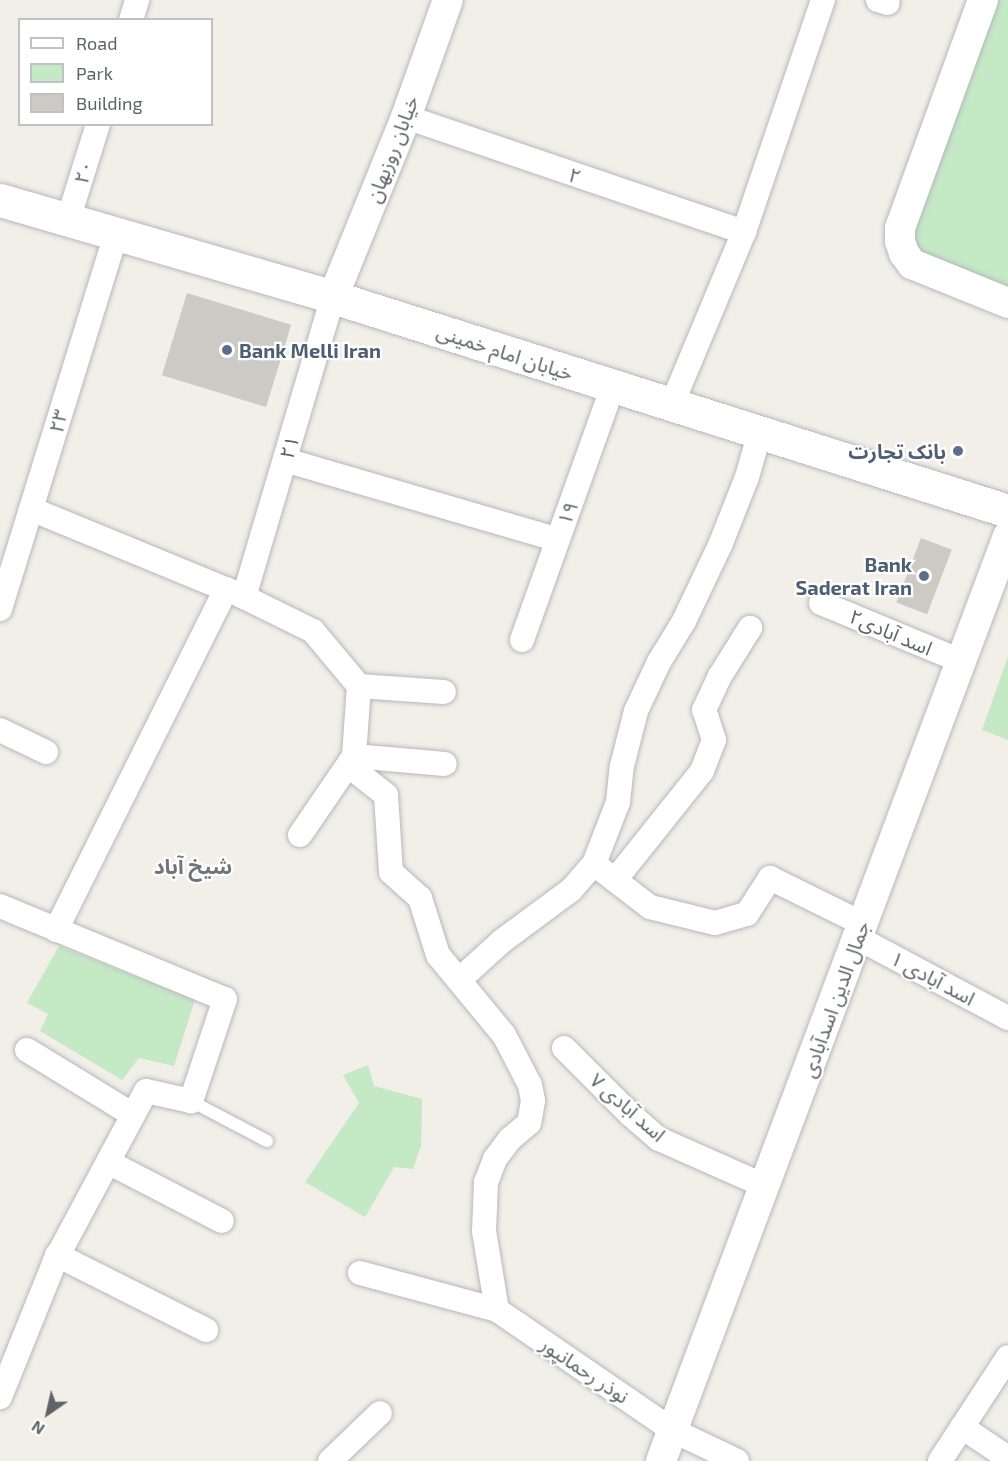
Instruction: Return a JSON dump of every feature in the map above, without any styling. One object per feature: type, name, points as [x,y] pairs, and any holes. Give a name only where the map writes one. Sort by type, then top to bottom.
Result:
[{"type":"main road","name":"خیابان امام خمینی","points":[[0,200],[333,297],[1008,511]]},
{"type":"street","points":[[132,18],[137,0]]},
{"type":"street","name":"خیابان روزبهان","points":[[333,297],[406,117],[448,0]]},
{"type":"street","points":[[983,0],[900,228],[900,241],[904,253],[912,264],[1008,303]]},
{"type":"street","points":[[672,404],[744,232],[819,1]]},
{"type":"street","name":"۲","points":[[406,117],[744,232]]},
{"type":"street","name":"۲۰","points":[[68,220],[97,126]]},
{"type":"street","name":"۲۳","points":[[0,609],[6,566],[31,509],[116,234]]},
{"type":"street","name":"۲۱","points":[[56,930],[235,593],[285,460],[333,297]]},
{"type":"street","name":"۱۹","points":[[522,640],[613,386]]},
{"type":"street","points":[[459,980],[502,941],[571,890],[594,864],[618,802],[622,766],[636,711],[659,662],[684,621],[721,543],[760,432]]},
{"type":"street","points":[[285,460],[558,540]]},
{"type":"street","points":[[31,509],[235,593],[313,630],[359,686],[352,769],[386,795],[391,872],[420,898],[438,955],[504,1035],[530,1085],[533,1101],[529,1123],[510,1139],[495,1159],[486,1182],[484,1231],[497,1310]]},
{"type":"street","name":"جمال الدین اسدآبادی","points":[[661,1461],[1008,536]]},
{"type":"street","name":"اسد آبادی۲","points":[[821,603],[961,661]]},
{"type":"street","points":[[594,864],[615,880],[702,771],[714,740],[704,710],[720,676],[750,628]]},
{"type":"street","points":[[359,686],[444,692]]},
{"type":"street","points":[[0,730],[46,752]]},
{"type":"street","points":[[354,756],[445,764]]},
{"type":"street","points":[[300,835],[354,756]]},
{"type":"street","name":"اسد آبادی ۱","points":[[615,880],[650,907],[715,922],[747,914],[770,878],[1008,1018]]},
{"type":"street","points":[[0,906],[225,999],[190,1101],[146,1091],[57,1255],[0,1397]]},
{"type":"street","name":"اسد آبادی ۷","points":[[564,1048],[631,1115],[659,1138],[765,1186]]},
{"type":"street","points":[[27,1050],[133,1115]]},
{"type":"street","points":[[108,1162],[222,1221]]},
{"type":"street","points":[[57,1255],[206,1330]]},
{"type":"street","name":"نوذر رحمانپور","points":[[360,1273],[497,1310],[672,1430],[737,1461]]},
{"type":"street","points":[[940,1461],[1008,1357]]},
{"type":"street","points":[[330,1461],[380,1413]]},
{"type":"street","points":[[962,1427],[1008,1458]]},
{"type":"lane","points":[[190,1101],[267,1142]]},
{"type":"green space","points":[[994,0],[1008,0],[1008,294],[923,260],[910,230]]},
{"type":"green space","points":[[1008,656],[1008,740],[982,730]]},
{"type":"green space","points":[[59,946],[195,1000],[174,1066],[139,1058],[122,1080],[40,1031],[48,1014],[27,1003]]},
{"type":"green space","points":[[368,1065],[374,1086],[422,1099],[421,1146],[413,1169],[394,1167],[365,1217],[305,1182],[359,1103],[343,1075]]},
{"type":"building","name":"Bank Melli Iran","points":[[187,293],[291,325],[266,407],[162,375]]},
{"type":"building","name":"Bank Saderat Iran","points":[[921,538],[952,550],[927,614],[896,602]]},
{"type":"place","name":"Bank Melli Iran","points":[[227,350]]},
{"type":"place","name":"بانک تجارت","points":[[958,451]]},
{"type":"place","name":"Bank Saderat Iran","points":[[924,576]]},
{"type":"district","name":"شیخ آباد","points":[[193,866]]}]
